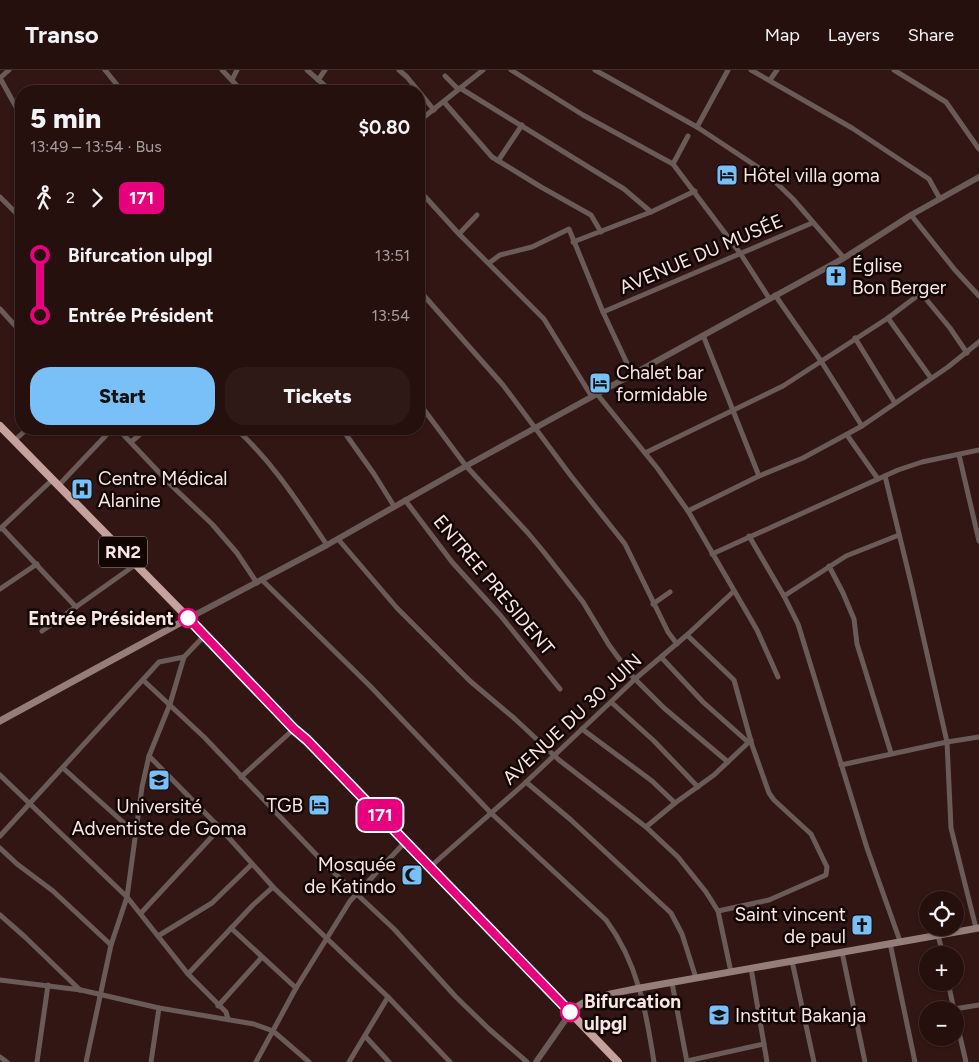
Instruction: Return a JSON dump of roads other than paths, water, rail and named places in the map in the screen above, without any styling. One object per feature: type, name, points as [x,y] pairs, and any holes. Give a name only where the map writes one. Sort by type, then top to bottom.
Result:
[{"type":"highway","name":"RN2","points":[[2,431],[205,635],[618,1062]]},
{"type":"main road","points":[[0,721],[188,618]]},
{"type":"main road","points":[[964,930],[977,928]]},
{"type":"main road","points":[[571,1012],[578,1005],[587,1001],[640,988],[933,936]]},
{"type":"street","points":[[8,70],[0,78],[15,105]]},
{"type":"street","points":[[104,70],[117,85]]},
{"type":"street","points":[[222,70],[237,85]]},
{"type":"street","points":[[232,80],[238,70]]},
{"type":"street","points":[[307,70],[324,85]]},
{"type":"street","points":[[318,80],[325,70]]},
{"type":"street","points":[[399,70],[414,85]]},
{"type":"street","points":[[425,117],[483,70]]},
{"type":"street","points":[[511,70],[583,115],[673,164],[821,361],[862,426]]},
{"type":"street","points":[[595,70],[697,127],[765,172],[793,198],[812,223],[844,258]]},
{"type":"street","points":[[697,127],[728,70]]},
{"type":"street","points":[[751,70],[852,128],[929,179],[940,199]]},
{"type":"street","points":[[770,80],[777,70]]},
{"type":"street","points":[[894,70],[946,102],[979,149]]},
{"type":"street","points":[[445,76],[459,89],[522,125],[624,189],[651,212]]},
{"type":"street","points":[[425,99],[434,110]]},
{"type":"street","points":[[444,102],[487,152],[498,161],[590,215],[601,232]]},
{"type":"street","points":[[498,161],[522,125]]},
{"type":"street","points":[[673,164],[688,136]]},
{"type":"street","points":[[188,618],[260,582],[772,296],[844,258],[911,215],[979,177]]},
{"type":"street","points":[[573,242],[651,212],[695,191]]},
{"type":"street","points":[[0,197],[15,210]]},
{"type":"street","points":[[425,197],[459,234],[544,319],[594,396],[645,453],[688,511],[760,636],[778,678]]},
{"type":"street","points":[[459,234],[477,215]]},
{"type":"street","points":[[911,215],[955,270],[979,296]]},
{"type":"street","name":"AVENUE DU MUSÉE","points":[[603,312],[812,223]]},
{"type":"street","points":[[489,263],[500,255],[532,248],[568,229],[632,374]]},
{"type":"street","points":[[645,453],[782,386],[888,318],[922,292],[966,353]]},
{"type":"street","points":[[425,297],[503,384],[534,429],[625,544],[653,604],[664,621],[668,632],[677,644]]},
{"type":"street","points":[[0,309],[15,325]]},
{"type":"street","points":[[888,318],[931,378]]},
{"type":"street","points":[[703,335],[759,476]]},
{"type":"street","points":[[855,338],[895,403]]},
{"type":"street","points":[[688,511],[759,476],[803,458],[847,435],[931,378],[979,342]]},
{"type":"street","points":[[425,411],[466,466],[528,532],[582,602],[609,645],[635,678],[664,708],[728,762]]},
{"type":"street","points":[[14,441],[20,435]]},
{"type":"street","points":[[76,607],[37,564],[1,529],[55,483],[106,435]]},
{"type":"street","points":[[125,435],[172,486],[217,530],[260,582],[371,687],[491,814],[606,920],[618,939],[640,988],[654,1062]]},
{"type":"street","points":[[131,442],[139,435]]},
{"type":"street","points":[[242,435],[270,465],[295,497],[327,545]]},
{"type":"street","points":[[346,435],[394,506]]},
{"type":"street","points":[[847,435],[878,479]]},
{"type":"street","points":[[712,554],[910,465],[979,450]]},
{"type":"street","points":[[959,455],[979,540]]},
{"type":"street","points":[[885,476],[914,591],[947,742],[951,828],[977,928]]},
{"type":"street","name":"ENTREE PRESIDENT","points":[[405,500],[452,562],[500,615],[560,689]]},
{"type":"street","points":[[784,596],[829,566],[864,548],[899,535]]},
{"type":"street","points":[[749,536],[791,609],[804,641],[867,848],[900,942]]},
{"type":"street","points":[[338,539],[397,608],[470,681],[515,719],[554,756],[646,827],[678,857],[706,892],[718,911],[731,972]]},
{"type":"street","points":[[0,590],[37,564]]},
{"type":"street","points":[[42,631],[135,565]]},
{"type":"street","points":[[829,566],[844,593],[854,619],[857,644],[892,753]]},
{"type":"street","points":[[653,604],[670,592]]},
{"type":"street","name":"AVENUE DU 30 JUIN","points":[[430,867],[526,782],[635,678],[677,644],[733,592]]},
{"type":"street","points":[[86,1062],[111,944],[127,896],[135,833],[149,756],[170,704],[184,657],[205,635]]},
{"type":"street","points":[[687,635],[734,680],[749,741],[771,797],[811,834],[827,867],[826,875],[769,900],[718,911]]},
{"type":"street","points":[[0,836],[159,662],[184,657]]},
{"type":"street","points":[[661,657],[703,702],[749,741]]},
{"type":"street","points":[[143,680],[170,704],[355,894],[394,929],[467,1007],[527,1062]]},
{"type":"street","points":[[611,702],[654,741],[698,787]]},
{"type":"street","points":[[241,777],[294,729]]},
{"type":"street","points":[[582,729],[645,776],[675,803]]},
{"type":"street","points":[[841,764],[979,737]]},
{"type":"street","points":[[646,827],[728,762],[749,741]]},
{"type":"street","points":[[149,756],[220,828],[273,887],[388,997],[450,1062]]},
{"type":"street","points":[[63,768],[135,833]]},
{"type":"street","points":[[0,776],[127,896],[188,974],[226,1012],[228,1019]]},
{"type":"street","points":[[526,782],[572,820],[671,913],[682,934],[696,978]]},
{"type":"street","points":[[141,913],[220,828]]},
{"type":"street","points":[[256,1062],[296,988],[355,894],[406,841]]},
{"type":"street","points":[[0,848],[16,864],[54,891],[111,944]]},
{"type":"street","points":[[158,936],[212,903],[252,864]]},
{"type":"street","points":[[188,974],[273,887]]},
{"type":"street","points":[[0,915],[81,990]]},
{"type":"street","points":[[231,928],[296,988]]},
{"type":"street","points":[[890,943],[915,1062]]},
{"type":"street","points":[[842,952],[865,1062]]},
{"type":"street","points":[[218,1006],[262,957]]},
{"type":"street","points":[[792,961],[814,1062]]},
{"type":"street","points":[[751,968],[767,1062]]},
{"type":"street","points":[[0,980],[81,990],[160,1008],[254,1024],[273,1031],[309,1062]]},
{"type":"street","points":[[672,983],[687,1061],[764,1044]]},
{"type":"street","points":[[38,1062],[48,985]]},
{"type":"street","points":[[349,1062],[388,997]]},
{"type":"street","points":[[964,1009],[979,1005]]},
{"type":"street","points":[[151,1062],[160,1008]]},
{"type":"street","points":[[536,1062],[571,1012]]},
{"type":"street","points":[[364,1036],[389,1062]]},
{"type":"street","points":[[962,1046],[966,1062]]},
{"type":"street","points":[[0,1057],[8,1062]]},
{"type":"place","name":"Hôtel villa goma","points":[[727,175]]},
{"type":"place","name":"Église Bon Berger","points":[[836,276]]},
{"type":"place","name":"Chalet bar formidable","points":[[600,383]]},
{"type":"place","name":"Centre Médical Alanine","points":[[82,489]]},
{"type":"place","name":"Entrée Président","points":[[188,618]]},
{"type":"place","name":"Université Adventiste de Goma","points":[[159,780]]},
{"type":"place","name":"TGB","points":[[319,805]]},
{"type":"place","name":"Mosquée de Katindo","points":[[412,875]]},
{"type":"place","name":"Saint vincent de paul","points":[[862,925]]},
{"type":"place","name":"Bifurcation ulpgl","points":[[570,1012]]},
{"type":"place","name":"Institut Bakanja","points":[[719,1015]]}]
